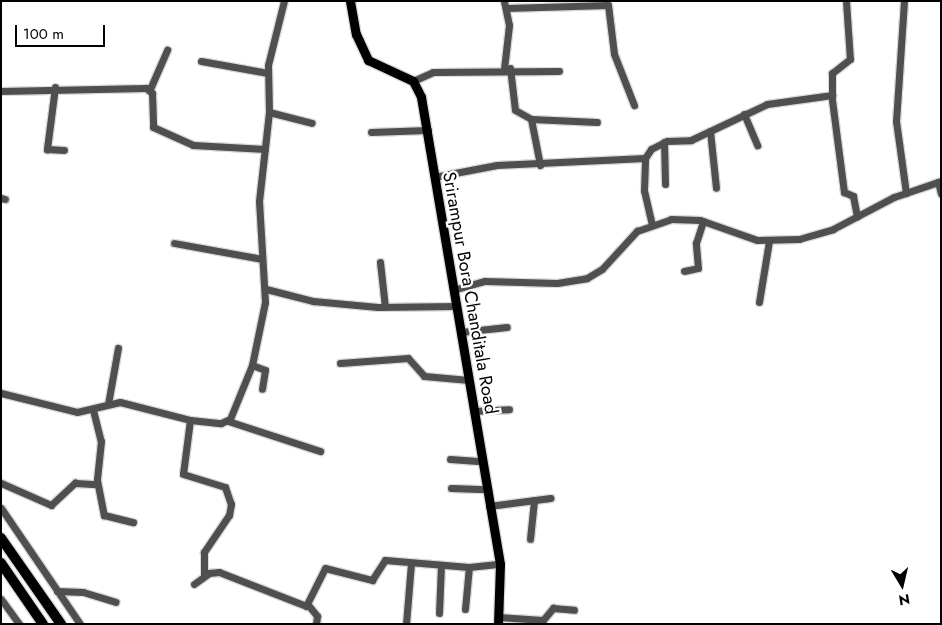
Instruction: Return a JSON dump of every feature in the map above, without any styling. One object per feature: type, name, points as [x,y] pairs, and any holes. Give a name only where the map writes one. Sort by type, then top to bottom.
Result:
[{"type":"highway","points":[[1,538],[61,624]]},
{"type":"highway","points":[[1,563],[43,624]]},
{"type":"main road","points":[[350,1],[356,34],[368,60],[413,81]]},
{"type":"main road","name":"Srirampur Bora Chanditala Road","points":[[413,81],[428,130],[434,177],[500,564],[498,620]]},
{"type":"street","points":[[228,421],[252,365],[266,289],[262,259],[259,200],[269,112],[268,73],[284,1]]},
{"type":"street","points":[[846,1],[850,58],[832,73],[832,95],[844,192],[853,196],[858,217]]},
{"type":"street","points":[[904,1],[896,121],[906,193]]},
{"type":"street","points":[[596,122],[531,119],[516,112],[507,68],[505,4],[608,5],[614,54],[634,105]]},
{"type":"street","points":[[167,50],[150,89],[154,127],[193,145],[265,149]]},
{"type":"street","points":[[201,61],[268,73]]},
{"type":"street","points":[[413,81],[434,72],[507,68],[559,71]]},
{"type":"street","points":[[1,91],[55,87],[150,89]]},
{"type":"street","points":[[55,87],[47,148],[64,150]]},
{"type":"street","points":[[652,225],[644,203],[645,158],[651,148],[664,142],[686,142],[766,104],[832,95]]},
{"type":"street","points":[[269,112],[312,122]]},
{"type":"street","points":[[744,114],[756,145]]},
{"type":"street","points":[[531,119],[540,165]]},
{"type":"street","points":[[370,132],[428,130]]},
{"type":"street","points":[[710,131],[716,188]]},
{"type":"street","points":[[664,142],[665,184]]},
{"type":"street","points":[[434,177],[478,172],[497,165],[540,165],[645,158]]},
{"type":"street","points":[[453,290],[486,281],[557,283],[587,278],[602,269],[637,231],[671,219],[703,221],[724,232],[769,241],[818,234],[906,193],[939,181],[941,194]]},
{"type":"street","points":[[684,271],[698,268],[696,243],[703,221]]},
{"type":"street","points":[[758,302],[769,241]]},
{"type":"street","points":[[174,243],[262,259]]},
{"type":"street","points":[[380,262],[385,307]]},
{"type":"street","points":[[266,289],[313,301],[385,307],[456,306]]},
{"type":"street","points":[[460,332],[507,328]]},
{"type":"street","points":[[108,404],[118,348]]},
{"type":"street","points":[[340,363],[408,358],[424,376],[469,380]]},
{"type":"street","points":[[252,365],[265,370],[262,389]]},
{"type":"street","points":[[1,393],[77,412],[93,410],[108,404],[141,404],[190,420],[228,421],[320,451]]},
{"type":"street","points":[[474,411],[509,409]]},
{"type":"street","points":[[93,410],[101,441],[97,484],[104,515],[133,522]]},
{"type":"street","points":[[190,420],[183,474],[225,487],[231,504],[229,515],[204,552],[204,575]]},
{"type":"street","points":[[450,459],[481,460]]},
{"type":"street","points":[[1,483],[47,504],[64,498],[76,483],[97,484]]},
{"type":"street","points":[[451,488],[486,489]]},
{"type":"street","points":[[489,506],[550,498]]},
{"type":"street","points":[[530,539],[534,500]]},
{"type":"street","points":[[1,508],[80,624]]},
{"type":"street","points":[[309,606],[323,568],[342,569],[372,580],[382,561],[469,567],[500,564]]},
{"type":"street","points":[[406,624],[411,563]]},
{"type":"street","points":[[439,613],[441,566]]},
{"type":"street","points":[[465,608],[469,567]]},
{"type":"street","points":[[194,584],[204,575],[219,572],[309,606],[317,616],[316,624]]},
{"type":"street","points":[[57,591],[84,592],[116,602]]},
{"type":"street","points":[[1,599],[19,624]]},
{"type":"street","points":[[498,620],[543,620],[553,608],[574,610]]}]
